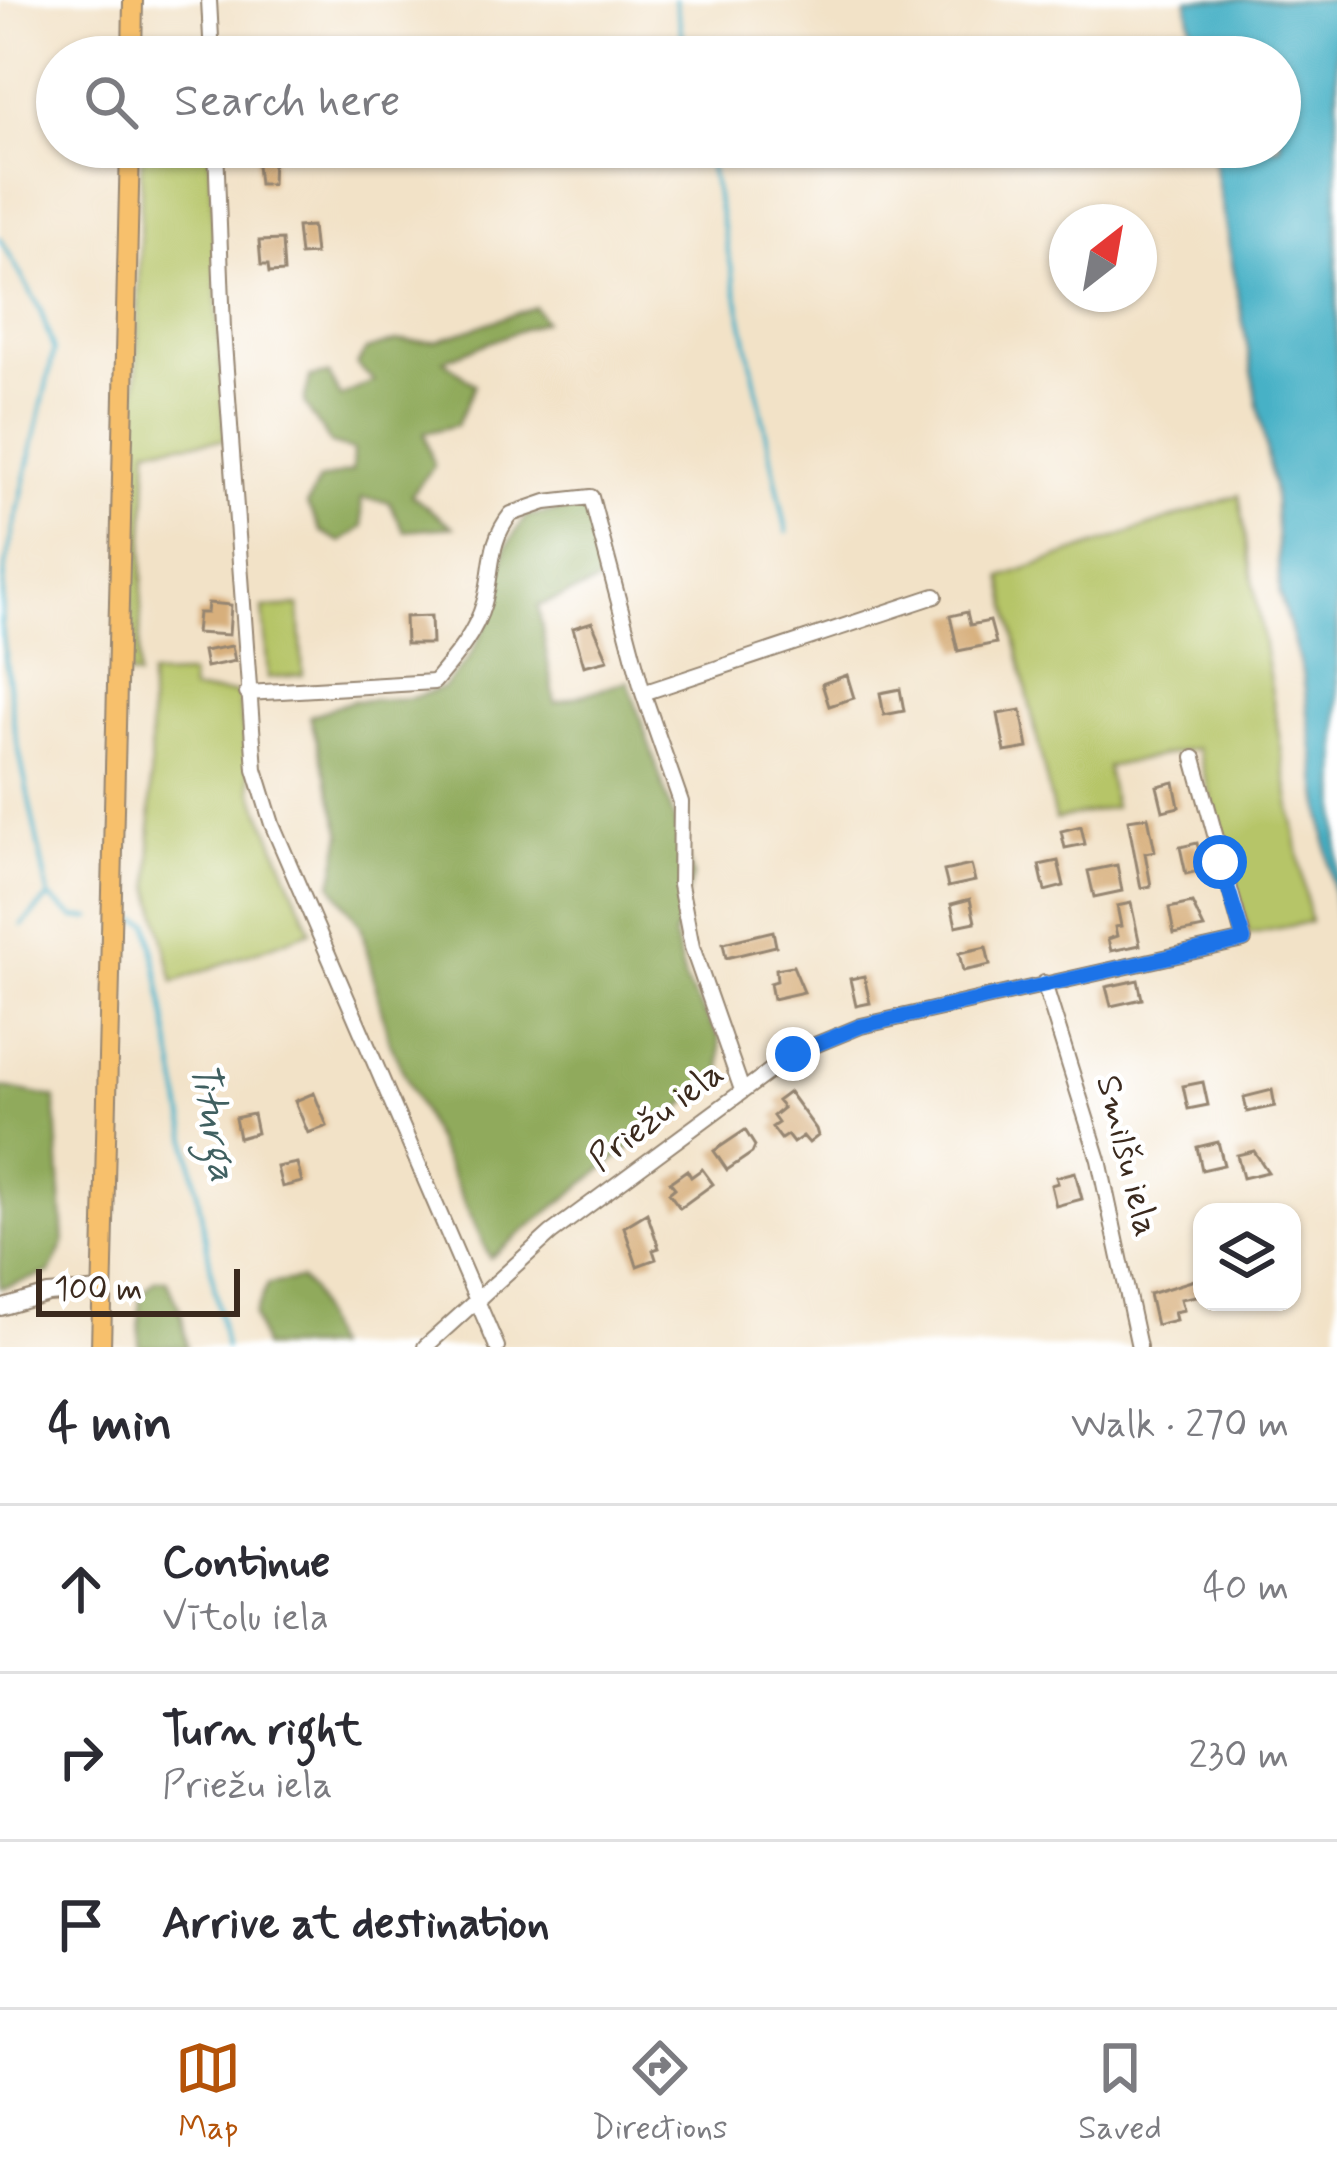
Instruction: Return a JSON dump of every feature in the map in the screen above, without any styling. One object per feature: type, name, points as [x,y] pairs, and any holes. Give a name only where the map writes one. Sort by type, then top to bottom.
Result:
[{"type":"main road","points":[[132,36],[133,0]]},
{"type":"main road","points":[[101,1347],[129,168]]},
{"type":"street","points":[[209,0],[211,36]]},
{"type":"street","points":[[217,168],[252,754],[272,824],[497,1347]]},
{"type":"street","points":[[247,693],[434,682],[477,623],[486,597],[489,549],[511,514],[546,502],[591,497],[643,693],[681,802],[680,885],[692,947],[742,1090]]},
{"type":"street","points":[[643,693],[935,596]]},
{"type":"street","name":"Priežu iela","points":[[425,1347],[551,1233],[793,1054],[861,1026],[1244,940],[1194,758]]},
{"type":"street","name":"Smilšu iela","points":[[1044,983],[1099,1160],[1139,1347]]},
{"type":"street","points":[[0,1308],[48,1294],[102,1290]]},
{"type":"green space","points":[[142,168],[210,168],[225,440],[148,447],[138,677],[130,676]]},
{"type":"green space","points":[[535,307],[544,321],[443,360],[475,385],[457,425],[424,433],[434,466],[411,495],[453,527],[404,531],[389,502],[361,498],[363,527],[341,542],[321,532],[307,505],[319,480],[352,471],[353,450],[331,444],[304,403],[310,377],[329,374],[340,397],[374,381],[357,365],[366,350],[397,341],[436,341]]},
{"type":"green space","points":[[1239,495],[1310,922],[1249,934],[1197,748],[1107,767],[1114,807],[1055,820],[1002,577]]},
{"type":"green space","points":[[588,507],[604,581],[538,606],[555,703],[628,681],[693,876],[674,936],[686,984],[719,1037],[722,1075],[490,1258],[389,1041],[361,926],[332,885],[342,834],[310,716],[352,701],[411,698],[443,688],[469,658],[489,620],[506,547],[526,516]]},
{"type":"green space","points":[[299,606],[303,675],[268,678],[263,608]]},
{"type":"green space","points":[[190,675],[191,691],[238,693],[252,790],[311,931],[174,982],[151,886],[150,676]]},
{"type":"green space","points":[[0,1087],[55,1098],[64,1244],[50,1273],[0,1288]]},
{"type":"green space","points":[[300,1279],[311,1290],[332,1347],[263,1347],[254,1315],[268,1284]]},
{"type":"green space","points":[[155,1280],[167,1280],[181,1312],[187,1347],[139,1347],[140,1297]]},
{"type":"water","points":[[1187,0],[1337,0],[1337,923],[1303,676],[1280,595],[1274,492],[1215,168],[1301,168],[1301,36],[1193,36]]},
{"type":"building","points":[[257,168],[273,168],[272,184],[259,184]]},
{"type":"building","points":[[312,226],[315,254],[300,255],[297,227]]},
{"type":"building","points":[[282,240],[284,272],[269,273],[268,265],[261,265],[259,241]]},
{"type":"building","points":[[208,603],[231,605],[229,635],[196,633],[198,613],[207,613]]},
{"type":"building","points":[[967,612],[970,625],[990,621],[996,643],[958,651],[950,616]]},
{"type":"building","points":[[431,616],[432,644],[406,644],[405,617]]},
{"type":"building","points":[[592,622],[608,660],[584,666],[573,628]]},
{"type":"building","points":[[232,646],[235,661],[206,667],[203,651]]},
{"type":"building","points":[[847,675],[854,698],[829,706],[822,684]]},
{"type":"building","points":[[900,689],[904,711],[884,715],[880,693]]},
{"type":"building","points":[[1021,710],[1028,748],[1005,752],[998,714]]},
{"type":"building","points":[[1174,782],[1179,807],[1163,811],[1157,786]]},
{"type":"building","points":[[1148,817],[1155,851],[1145,853],[1151,886],[1141,888],[1128,820]]},
{"type":"building","points":[[1081,826],[1085,844],[1065,848],[1061,831]]},
{"type":"building","points":[[1197,843],[1203,870],[1186,874],[1180,847]]},
{"type":"building","points":[[1058,861],[1064,886],[1045,891],[1039,865]]},
{"type":"building","points":[[971,865],[975,881],[948,887],[944,871]]},
{"type":"building","points":[[1117,865],[1122,891],[1094,897],[1088,871]]},
{"type":"building","points":[[970,899],[975,922],[956,926],[951,904]]},
{"type":"building","points":[[1131,903],[1140,945],[1111,951],[1108,939],[1117,936],[1115,927],[1121,926],[1117,906]]},
{"type":"building","points":[[1192,903],[1204,928],[1174,934],[1169,908]]},
{"type":"building","points":[[773,931],[776,946],[726,958],[723,943]]},
{"type":"building","points":[[986,947],[990,965],[963,971],[959,953]]},
{"type":"building","points":[[793,966],[804,992],[773,999],[770,983],[777,981],[776,969]]},
{"type":"building","points":[[864,976],[870,1003],[856,1006],[850,979]]},
{"type":"building","points":[[1138,980],[1142,999],[1111,1006],[1106,987]]},
{"type":"building","points":[[1203,1082],[1208,1105],[1188,1109],[1183,1086]]},
{"type":"building","points":[[1272,1090],[1275,1106],[1247,1112],[1244,1097]]},
{"type":"building","points":[[789,1092],[816,1129],[818,1136],[809,1143],[803,1136],[793,1143],[787,1135],[781,1139],[772,1127],[778,1123],[773,1116],[783,1108],[777,1101]]},
{"type":"building","points":[[314,1093],[327,1126],[308,1133],[295,1101]]},
{"type":"building","points":[[253,1114],[257,1133],[239,1138],[235,1118]]},
{"type":"building","points":[[745,1130],[755,1146],[752,1153],[727,1170],[714,1151]]},
{"type":"building","points":[[1218,1142],[1224,1165],[1202,1170],[1197,1147]]},
{"type":"building","points":[[1254,1151],[1268,1172],[1243,1178],[1237,1155]]},
{"type":"building","points":[[297,1163],[302,1182],[282,1187],[277,1167]]},
{"type":"building","points":[[702,1169],[713,1184],[680,1208],[669,1193],[675,1188],[670,1182],[687,1170],[691,1177]]},
{"type":"building","points":[[1075,1172],[1082,1199],[1056,1206],[1051,1185],[1058,1183],[1056,1177]]},
{"type":"building","points":[[647,1213],[659,1248],[653,1250],[656,1259],[637,1266],[624,1227]]},
{"type":"building","points":[[1193,1281],[1193,1297],[1181,1299],[1184,1310],[1174,1312],[1176,1320],[1156,1325],[1149,1294]]},
{"type":"waterway","points":[[675,0],[683,36]]},
{"type":"waterway","points":[[710,168],[787,532]]},
{"type":"waterway","name":"Titurga","points":[[0,238],[40,309],[54,351],[5,569],[1,623],[14,726],[49,897],[75,918],[91,918]]},
{"type":"waterway","points":[[22,925],[49,897]]},
{"type":"waterway","name":"Titurga","points":[[134,919],[149,923],[225,1347]]},
{"type":"route","points":[[793,1054],[861,1026],[1244,940],[1220,862]]}]
